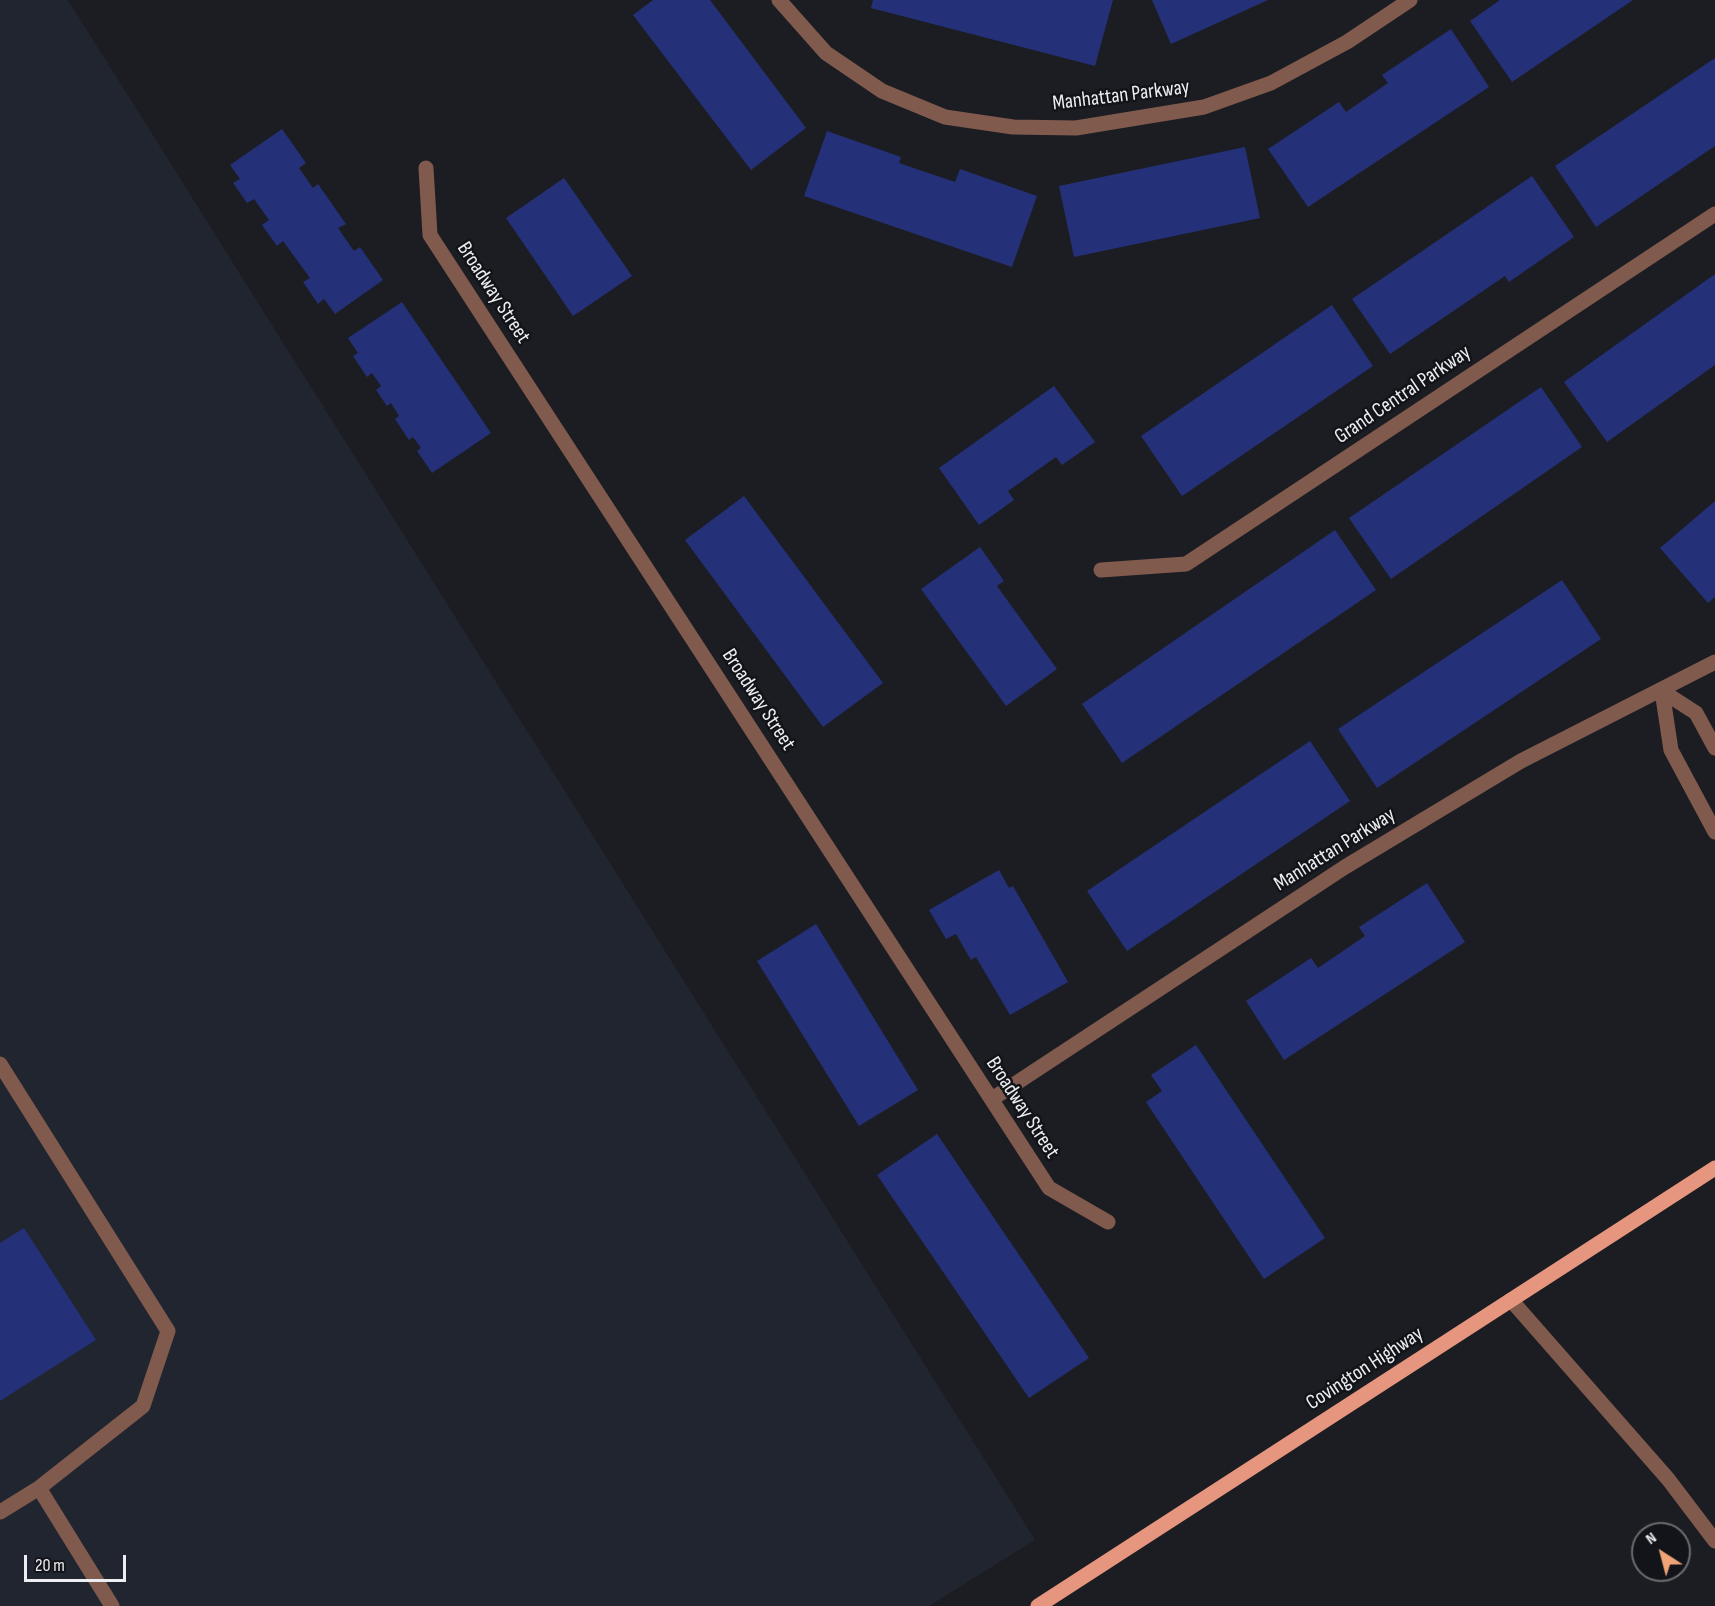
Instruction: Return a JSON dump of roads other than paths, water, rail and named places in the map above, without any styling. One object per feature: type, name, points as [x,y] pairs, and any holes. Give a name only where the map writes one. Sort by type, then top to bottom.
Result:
[{"type":"main road","name":"Covington Highway","points":[[1038,1606],[1715,1168]]},
{"type":"street","name":"Manhattan Parkway","points":[[779,0],[826,52],[882,91],[945,117],[1013,127],[1076,128],[1204,107],[1271,82],[1347,42],[1410,0]]},
{"type":"street","name":"Broadway Street","points":[[426,168],[430,235],[1050,1188],[1108,1222]]},
{"type":"street","name":"Grand Central Parkway","points":[[1101,570],[1186,564],[1715,214]]},
{"type":"street","name":"Manhattan Parkway","points":[[992,1099],[1345,867],[1521,761],[1715,662]]},
{"type":"street","points":[[1662,691],[1696,713],[1715,748]]},
{"type":"street","points":[[1662,691],[1671,750],[1715,832]]},
{"type":"street","points":[[0,1064],[168,1331],[143,1406],[39,1488],[0,1512]]},
{"type":"street","points":[[1511,1300],[1668,1479],[1715,1541]]},
{"type":"street","points":[[39,1488],[112,1606]]}]
